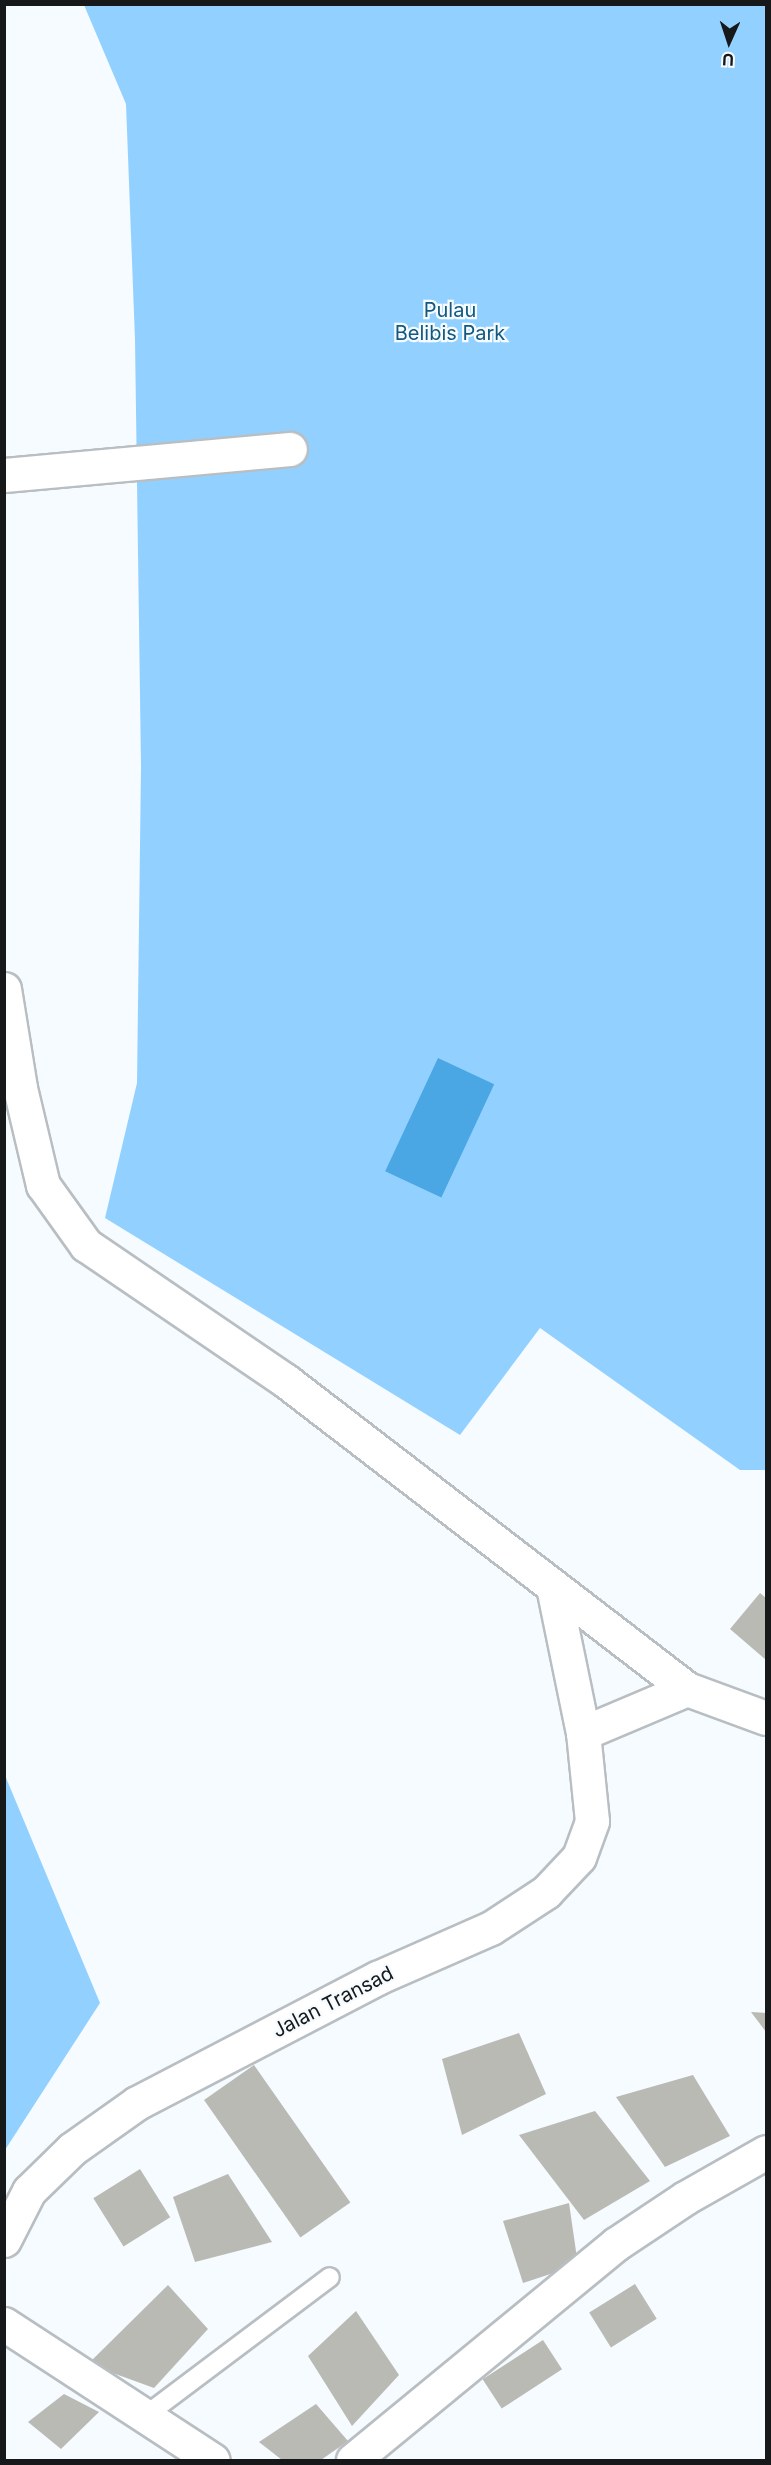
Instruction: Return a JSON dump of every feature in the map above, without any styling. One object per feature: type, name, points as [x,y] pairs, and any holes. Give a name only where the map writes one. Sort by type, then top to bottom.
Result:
[{"type":"street","points":[[4,475],[290,449]]},
{"type":"street","points":[[4,989],[20,1088],[43,1185],[86,1245],[286,1381],[687,1689],[766,1718]]},
{"type":"street","name":"Jalan Transad","points":[[4,2240],[29,2191],[72,2149],[137,2103],[376,1978],[491,1928],[546,1892],[579,1857],[592,1821],[583,1733],[553,1587]]},
{"type":"street","points":[[583,1733],[687,1689]]},
{"type":"street","points":[[353,2460],[616,2244],[685,2198],[766,2152]]},
{"type":"street","points":[[4,2324],[213,2460]]},
{"type":"lane","points":[[145,2416],[330,2277]]},
{"type":"green space","name":"Pulau Belibis Park","points":[[84,5],[766,5],[766,1470],[740,1470],[540,1328],[460,1435],[105,1218],[137,1083],[141,766],[135,340],[126,104]]},
{"type":"green space","points":[[4,1773],[100,2003],[5,2150],[4,2150]]},
{"type":"shaded area","points":[[438,1058],[494,1084],[441,1197],[385,1171]]},
{"type":"building","points":[[760,1593],[766,1598],[766,1660],[730,1629]]},
{"type":"building","points":[[751,2012],[766,2013],[766,2032]]},
{"type":"building","points":[[519,2033],[546,2094],[462,2135],[442,2059]]},
{"type":"building","points":[[254,2065],[350,2203],[300,2238],[204,2100]]},
{"type":"building","points":[[693,2075],[730,2136],[665,2167],[616,2097]]},
{"type":"building","points":[[595,2111],[650,2181],[584,2220],[519,2135]]},
{"type":"building","points":[[140,2169],[170,2217],[124,2246],[93,2198]]},
{"type":"building","points":[[228,2174],[272,2242],[195,2262],[173,2197]]},
{"type":"building","points":[[569,2203],[578,2265],[523,2283],[503,2221]]},
{"type":"building","points":[[635,2284],[657,2319],[611,2347],[589,2313]]},
{"type":"building","points":[[168,2285],[208,2329],[154,2388],[88,2364]]},
{"type":"building","points":[[356,2311],[399,2375],[352,2426],[308,2356]]},
{"type":"building","points":[[543,2340],[562,2369],[502,2409],[483,2379]]},
{"type":"building","points":[[64,2394],[99,2412],[61,2449],[28,2422]]},
{"type":"building","points":[[316,2404],[348,2441],[321,2460],[282,2460],[259,2442]]}]
